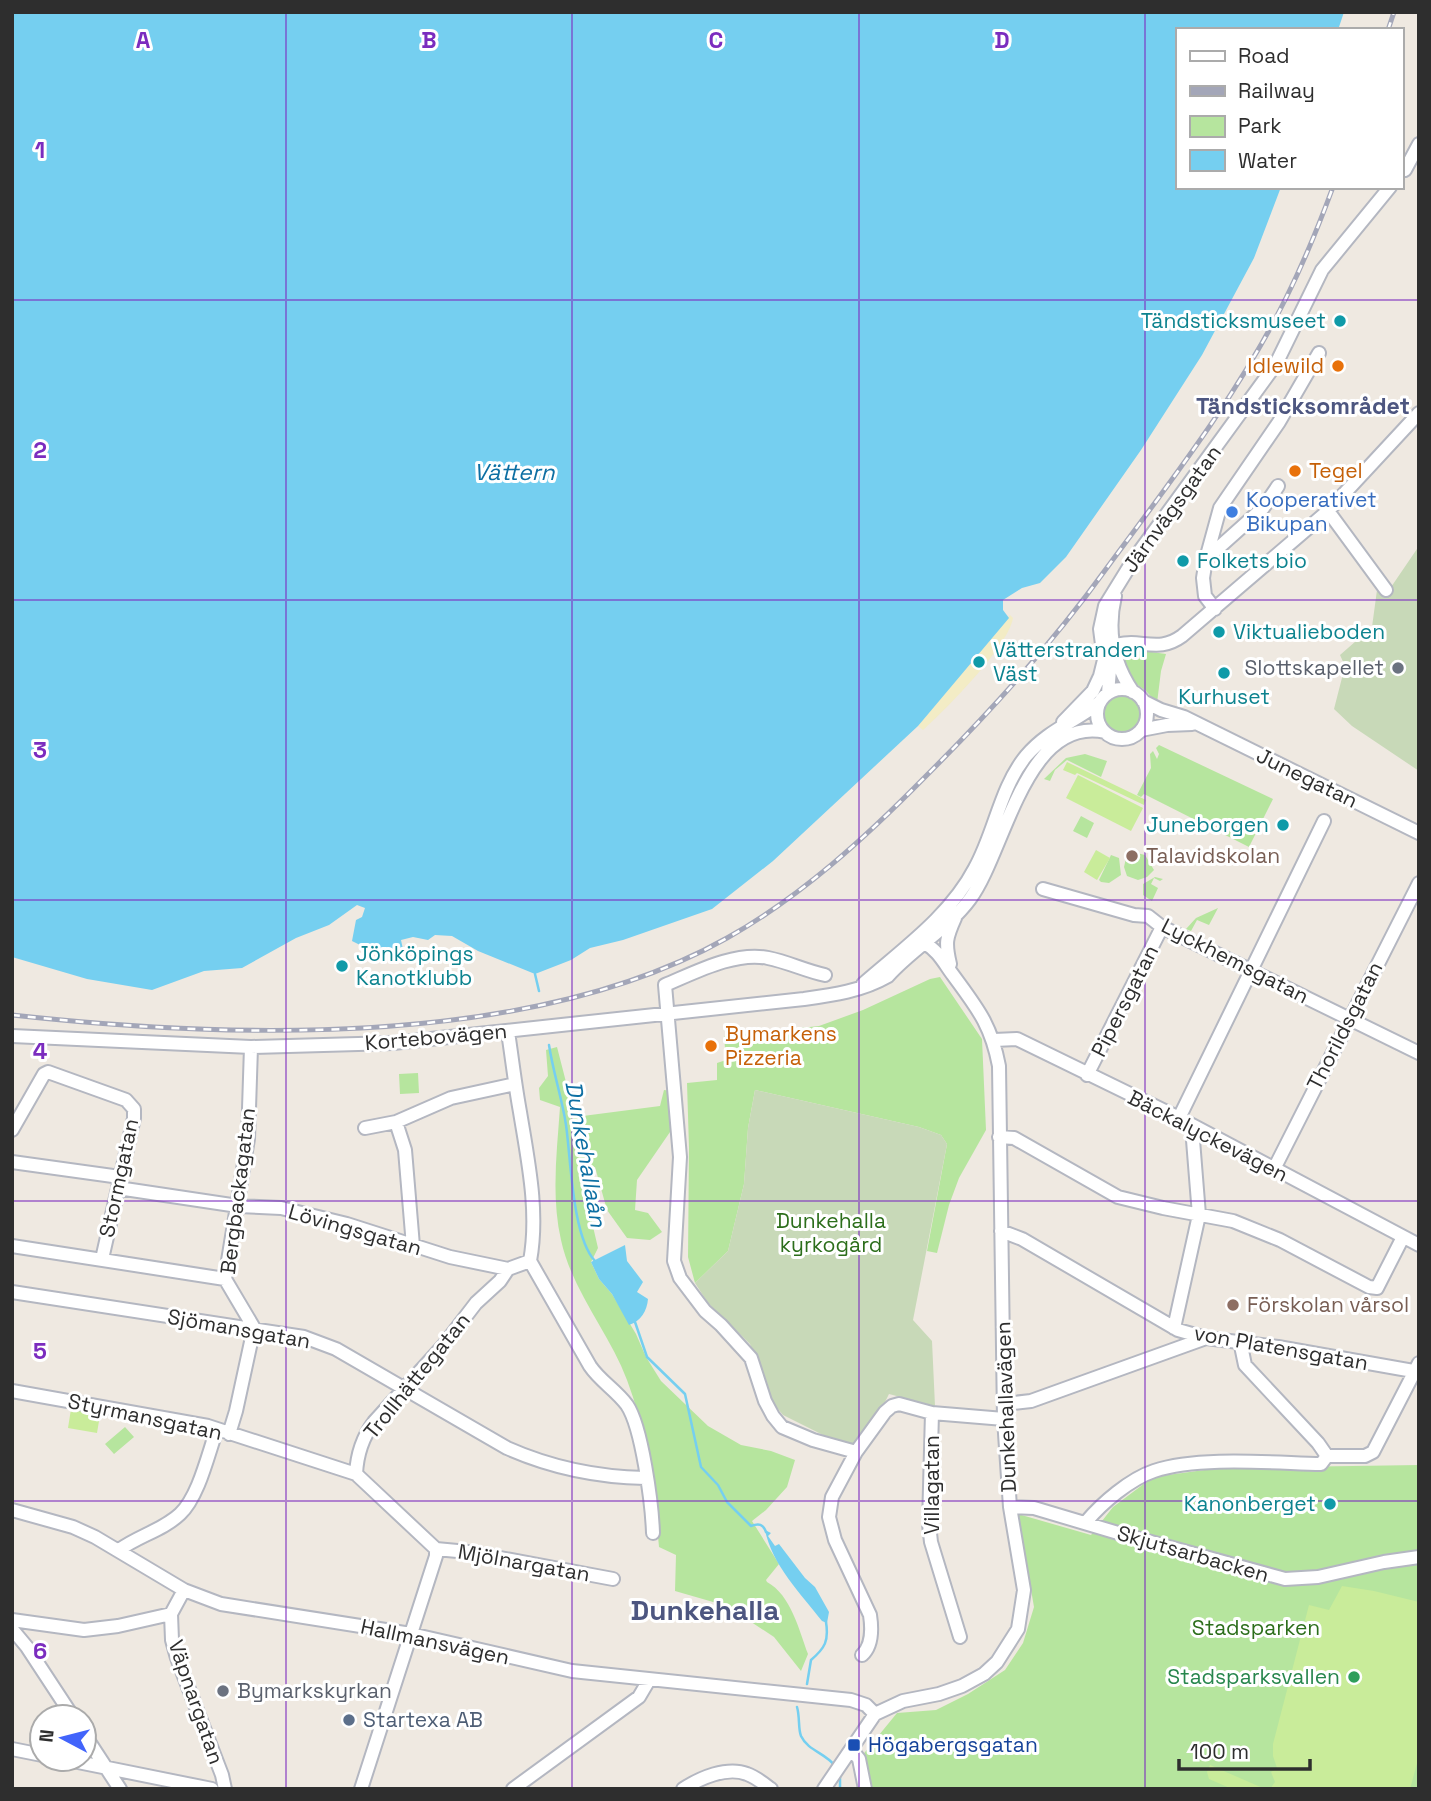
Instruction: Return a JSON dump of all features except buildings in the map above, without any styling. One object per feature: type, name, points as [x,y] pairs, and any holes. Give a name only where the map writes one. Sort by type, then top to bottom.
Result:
[{"type":"street","points":[[1411,167],[1419,144]]},
{"type":"street","name":"Järnvägsgatan","points":[[1104,698],[1110,670],[1107,651],[1116,589],[1134,559],[1276,364],[1311,290],[1327,263],[1388,189]]},
{"type":"street","points":[[1214,609],[1205,596],[1203,578],[1217,516],[1224,499],[1279,422],[1320,354]]},
{"type":"street","points":[[1059,727],[1093,691],[1107,651],[1133,643],[1160,646],[1171,643],[1328,511],[1419,412]]},
{"type":"street","points":[[1206,559],[1263,508],[1278,486]]},
{"type":"street","points":[[1328,511],[1386,590]]},
{"type":"street","name":"Järnvägsgatan","points":[[1107,651],[1133,692]]},
{"type":"street","points":[[1118,689],[1133,692],[1143,701],[1146,718],[1141,730],[1133,736],[1113,737],[1105,732],[1097,718],[1104,698],[1118,689]]},
{"type":"street","name":"Kortebovägen","points":[[858,988],[925,942],[976,867],[1017,769],[1033,748],[1059,727],[1086,714],[1104,698]]},
{"type":"street","name":"Junegatan","points":[[1143,701],[1184,717],[1419,833]]},
{"type":"street","name":"Junegatan","points":[[1141,730],[1167,724],[1195,724]]},
{"type":"street","name":"Kortebovägen","points":[[12,1036],[251,1047],[393,1043],[815,998],[875,984],[888,976],[956,915],[982,881],[1018,794],[1040,760],[1077,732],[1089,729],[1105,732]]},
{"type":"street","points":[[1179,1118],[1324,821]]},
{"type":"street","name":"Thorildsgatan","points":[[1274,1169],[1419,883]]},
{"type":"street","name":"Lyckhemsgatan","points":[[1044,889],[1134,915],[1148,916],[1163,927],[1419,1053]]},
{"type":"street","points":[[953,975],[945,946],[956,915]]},
{"type":"street","name":"Pipersgatan","points":[[1087,1074],[1163,927]]},
{"type":"street","name":"Dunkehallavägen","points":[[875,1714],[903,1701],[962,1686],[984,1674],[998,1662],[1018,1629],[1024,1590],[1010,1507],[1003,1419],[999,1066],[994,1040],[981,1014],[933,947],[925,942]]},
{"type":"street","points":[[825,975],[766,957],[748,957],[723,963],[665,985],[680,1157],[674,1261],[680,1278],[705,1311],[751,1357],[765,1401],[782,1427],[856,1452]]},
{"type":"street","points":[[508,1032],[533,1210],[535,1235],[530,1261],[590,1366],[619,1396],[634,1417],[653,1532]]},
{"type":"street","name":"Bäckalyckevägen","points":[[994,1040],[1017,1039],[1179,1118],[1419,1245]]},
{"type":"street","name":"Bergbackagatan","points":[[251,1047],[248,1139],[225,1279],[254,1328]]},
{"type":"street","name":"Stormgatan","points":[[12,1130],[44,1074],[48,1072],[132,1104],[134,1118],[102,1259]]},
{"type":"street","points":[[365,1128],[396,1122],[451,1098],[515,1084]]},
{"type":"street","points":[[396,1122],[405,1150],[413,1247]]},
{"type":"street","points":[[1174,1328],[1199,1215],[1193,1140],[1198,1129]]},
{"type":"street","points":[[999,1137],[1014,1138],[1118,1197],[1233,1221],[1280,1240],[1369,1287],[1377,1288],[1403,1237]]},
{"type":"street","name":"Lövingsgatan","points":[[12,1162],[238,1206],[281,1208],[313,1214],[413,1247],[508,1269]]},
{"type":"street","name":"von Platensgatan","points":[[1001,1231],[1022,1239],[1174,1328],[1206,1338],[1417,1369]]},
{"type":"street","points":[[12,1246],[225,1279]]},
{"type":"street","name":"Trollhättegatan","points":[[356,1474],[358,1454],[366,1432],[508,1269],[530,1261]]},
{"type":"street","name":"Sjömansgatan","points":[[12,1292],[282,1332],[319,1342],[336,1349],[507,1448],[533,1459],[573,1472],[645,1478]]},
{"type":"street","points":[[119,1550],[132,1540],[181,1514],[195,1491],[223,1432],[254,1328]]},
{"type":"street","points":[[1004,1404],[1031,1401],[1206,1338]]},
{"type":"street","points":[[1240,1341],[1245,1365],[1327,1456]]},
{"type":"street","points":[[1327,1456],[1365,1456],[1373,1452],[1417,1369]]},
{"type":"street","name":"Styrmansgatan","points":[[12,1391],[223,1432],[356,1474]]},
{"type":"street","points":[[862,1655],[867,1651],[872,1625],[870,1615],[835,1540],[829,1517],[832,1497],[856,1452],[892,1406],[906,1405],[932,1413],[1003,1419]]},
{"type":"street","name":"Villagatan","points":[[932,1413],[929,1524],[931,1542],[960,1637]]},
{"type":"street","points":[[1086,1522],[1106,1501],[1154,1471],[1218,1462],[1321,1464],[1327,1456]]},
{"type":"street","points":[[356,1474],[436,1549],[433,1568],[361,1789]]},
{"type":"street","name":"Skjutsarbacken","points":[[1010,1507],[1034,1507],[1285,1579],[1318,1577],[1419,1557]]},
{"type":"street","name":"Hallmansvägen","points":[[12,1510],[73,1527],[119,1550],[184,1590],[221,1604],[411,1634],[566,1670],[851,1700],[866,1705],[875,1714]]},
{"type":"street","name":"Mjölnargatan","points":[[436,1549],[468,1552],[613,1578]]},
{"type":"street","points":[[12,1620],[84,1630],[118,1626],[171,1614],[184,1590]]},
{"type":"street","name":"Väpnargatan","points":[[171,1614],[172,1640],[177,1658],[225,1789]]},
{"type":"street","points":[[12,1629],[35,1658],[64,1703]]},
{"type":"street","points":[[513,1789],[639,1697],[649,1679]]},
{"type":"street","points":[[827,1785],[875,1714]]},
{"type":"street","points":[[98,1755],[120,1789]]},
{"type":"street","points":[[847,1755],[859,1759],[865,1789]]},
{"type":"street","points":[[98,1766],[212,1789]]},
{"type":"street","points":[[683,1789],[712,1774],[732,1771],[747,1773],[771,1789]]},
{"type":"green space","points":[[1419,546],[1419,771],[1352,726],[1334,709],[1345,666],[1340,655],[1372,627],[1377,590],[1387,593]]},
{"type":"green space","points":[[1137,650],[1166,654],[1157,703],[1145,690],[1130,680],[1123,661],[1129,653]]},
{"type":"green space","points":[[1122,693],[1136,699],[1142,713],[1136,727],[1122,733],[1108,727],[1102,713],[1108,699]]},
{"type":"green space","points":[[1159,745],[1273,799],[1249,847],[1144,794],[1141,797],[1137,795],[1151,768],[1150,754],[1153,751],[1157,759],[1159,754],[1156,748]]},
{"type":"green space","points":[[1085,754],[1107,761],[1101,777],[1067,760],[1055,770],[1050,781],[1044,779],[1066,758]]},
{"type":"green space","points":[[1067,762],[1146,800],[1144,805],[1077,773],[1075,775],[1063,770]]},
{"type":"green space","points":[[1078,775],[1143,808],[1131,831],[1066,798]]},
{"type":"green space","points":[[1081,816],[1094,823],[1087,838],[1073,831]]},
{"type":"green space","points":[[1096,850],[1110,858],[1097,880],[1084,872]]},
{"type":"green space","points":[[1137,853],[1145,855],[1154,870],[1147,877],[1138,880],[1127,876],[1124,867],[1126,858]]},
{"type":"green space","points":[[1111,855],[1119,858],[1121,875],[1109,883],[1101,882],[1099,880]]},
{"type":"green space","points":[[1155,877],[1163,879],[1160,881],[1154,878],[1151,884],[1158,888],[1152,901],[1143,895],[1143,884]]},
{"type":"green space","points":[[1218,908],[1209,925],[1197,920],[1191,931],[1186,929],[1196,918]]},
{"type":"green space","points":[[940,977],[982,1039],[986,1130],[959,1178],[937,1253],[927,1251],[947,1144],[941,1135],[919,1127],[755,1090],[748,1128],[744,1184],[728,1251],[695,1283],[688,1257],[687,1083],[717,1080],[717,1063],[726,1060],[724,1036],[819,1026]]},
{"type":"green space","points":[[557,1047],[575,1117],[660,1106],[664,1090],[671,1091],[670,1132],[637,1180],[635,1210],[648,1213],[662,1232],[650,1240],[627,1238],[607,1210],[595,1167],[580,1171],[598,1248],[591,1262],[599,1279],[612,1294],[636,1334],[661,1381],[708,1426],[741,1445],[771,1451],[795,1460],[787,1487],[752,1521],[779,1564],[766,1580],[782,1595],[797,1624],[808,1654],[801,1671],[774,1637],[727,1606],[675,1591],[676,1555],[659,1547],[649,1462],[634,1400],[611,1345],[573,1277],[561,1240],[555,1190],[560,1107],[540,1100],[539,1088],[548,1076],[546,1050]]},
{"type":"green space","points":[[418,1073],[419,1093],[400,1094],[399,1074]]},
{"type":"green space","name":"Dunkehalla kyrkogård","points":[[755,1090],[919,1127],[941,1135],[947,1144],[913,1320],[932,1341],[935,1406],[889,1394],[880,1412],[853,1445],[843,1445],[783,1415],[773,1403],[750,1344],[708,1303],[695,1283],[728,1251],[744,1184],[748,1128]]},
{"type":"green space","points":[[71,1409],[100,1415],[97,1433],[68,1428]]},
{"type":"green space","points":[[125,1427],[134,1437],[114,1454],[105,1444]]},
{"type":"green space","name":"Stadsparken","points":[[1419,1465],[1419,1789],[871,1789],[861,1757],[897,1713],[936,1710],[968,1694],[1005,1670],[1023,1643],[1034,1607],[1018,1514],[1091,1535],[1113,1507],[1153,1477],[1219,1468]]},
{"type":"green space","name":"Stadsparksvallen","points":[[1342,1586],[1419,1602],[1419,1756],[1410,1789],[1270,1789],[1275,1782],[1271,1772],[1277,1768],[1273,1744],[1309,1605],[1329,1610]]},
{"type":"green space","points":[[1210,1765],[1265,1789],[1232,1789],[1209,1779],[1207,1772]]},
{"type":"sand","name":"Vätterstranden Väst","points":[[1010,615],[1013,618],[1009,630],[988,661],[923,730],[918,726]]},
{"type":"water","name":"Vättern","points":[[12,12],[1344,12],[1339,28],[1176,28],[1176,189],[1280,189],[1254,258],[1202,355],[1141,450],[1066,557],[1040,583],[1022,588],[1003,600],[1003,610],[1009,618],[918,726],[773,861],[712,909],[623,940],[590,948],[571,960],[535,974],[478,951],[452,936],[435,935],[428,940],[413,937],[401,940],[404,954],[376,953],[352,941],[356,920],[362,917],[365,908],[357,905],[329,925],[296,938],[242,968],[204,971],[152,990],[87,979],[12,957]]},
{"type":"water","points":[[625,1245],[627,1261],[643,1282],[637,1292],[648,1299],[643,1315],[629,1325],[591,1262]]},
{"type":"water","points":[[765,1530],[771,1533],[768,1536],[775,1546],[779,1544],[815,1587],[829,1612],[827,1623],[822,1621],[781,1567]]},
{"type":"waterway","name":"Dunkehallaån","points":[[535,974],[539,991]]},
{"type":"waterway","name":"Dunkehallaån","points":[[549,1045],[566,1125],[577,1216],[581,1234],[595,1261]]},
{"type":"waterway","name":"Dunkehallaån","points":[[635,1322],[647,1357],[685,1394],[701,1467],[718,1485],[727,1502],[751,1526],[760,1525],[766,1532]]},
{"type":"waterway","name":"Dunkehallaån","points":[[807,1684],[811,1660],[823,1648],[826,1639],[826,1622]]},
{"type":"waterway","name":"Dunkehallaån","points":[[797,1707],[800,1733],[804,1741],[835,1766]]},
{"type":"waterway","name":"Dunkehallaån","points":[[840,1775],[840,1789]]},
{"type":"railway","points":[[1389,28],[1394,12]]},
{"type":"railway","points":[[12,1015],[188,1029],[283,1030],[378,1027],[472,1017],[563,1000],[649,974],[727,938],[755,921],[807,884],[880,821],[974,727],[1064,624],[1178,471],[1247,369],[1293,284],[1332,189]]},
{"type":"place","name":"Tändsticksmuseet","points":[[1340,321]]},
{"type":"place","name":"Idlewild","points":[[1338,366]]},
{"type":"place","name":"Tegel","points":[[1295,471]]},
{"type":"place","name":"Kooperativet Bikupan","points":[[1232,512]]},
{"type":"place","name":"Folkets bio","points":[[1183,561]]},
{"type":"place","name":"Viktualieboden","points":[[1219,632]]},
{"type":"place","name":"Vätterstranden Väst","points":[[979,662]]},
{"type":"place","name":"Slottskapellet","points":[[1398,668]]},
{"type":"place","name":"Kurhuset","points":[[1224,673]]},
{"type":"place","name":"Juneborgen","points":[[1283,825]]},
{"type":"place","name":"Talavidskolan","points":[[1132,856]]},
{"type":"place","name":"Jönköpings Kanotklubb","points":[[342,966]]},
{"type":"place","name":"Bymarkens Pizzeria","points":[[711,1046]]},
{"type":"place","name":"Förskolan vårsol","points":[[1233,1305]]},
{"type":"place","name":"Kanonberget","points":[[1330,1504]]},
{"type":"place","name":"Stadsparksvallen","points":[[1354,1677]]},
{"type":"place","name":"Bymarkskyrkan","points":[[223,1691]]},
{"type":"place","name":"Startexa AB","points":[[349,1720]]},
{"type":"place","name":"Högabergsgatan","points":[[854,1745]]},
{"type":"district","name":"Tändsticksområdet","points":[[1303,406]]},
{"type":"district","name":"Dunkehalla","points":[[705,1610]]}]
